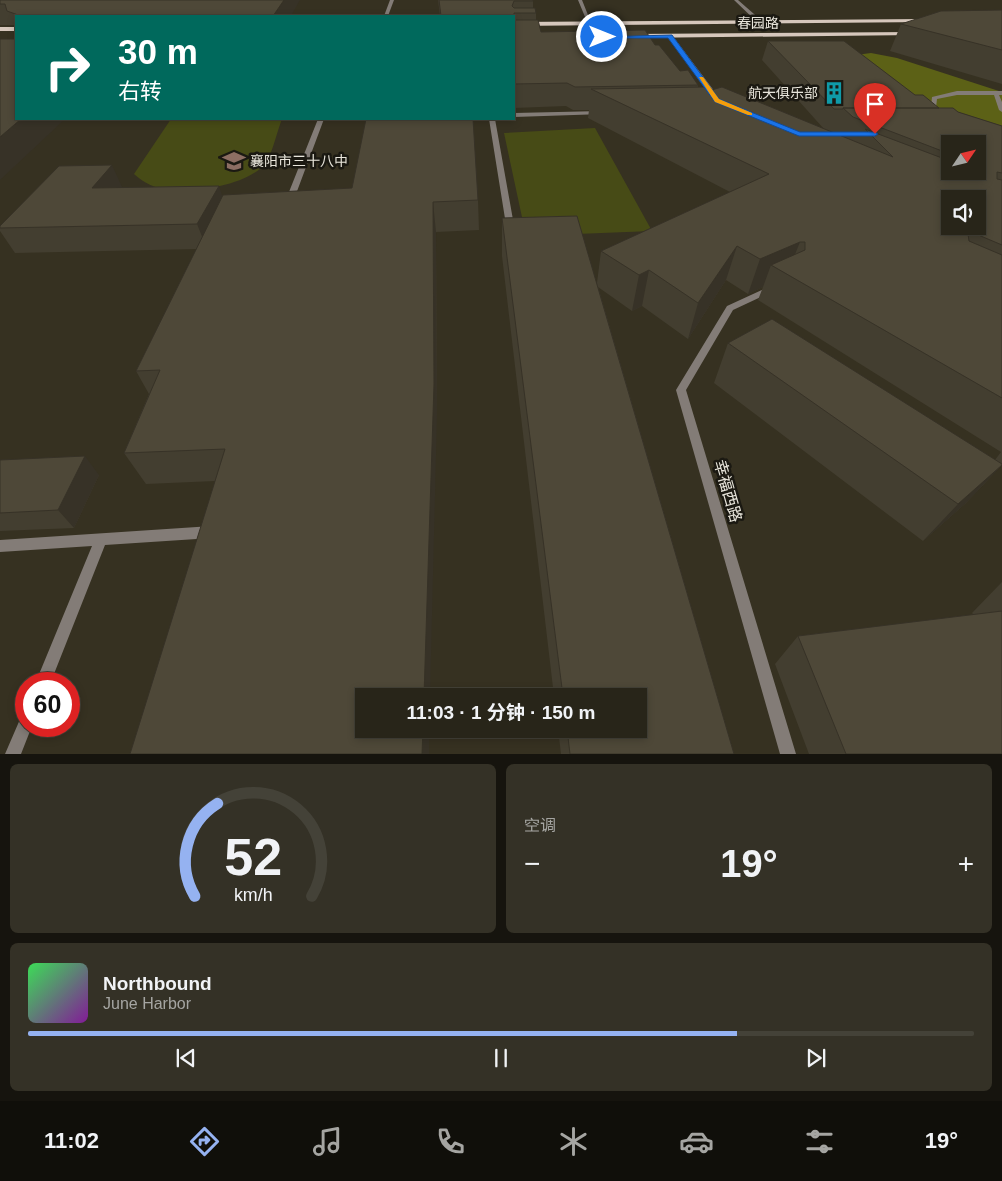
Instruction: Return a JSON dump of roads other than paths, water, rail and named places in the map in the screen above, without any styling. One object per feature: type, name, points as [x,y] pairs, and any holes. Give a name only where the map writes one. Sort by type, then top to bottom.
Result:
[{"type":"main road","name":"春园路","points":[[515,24],[934,21]]},
{"type":"main road","points":[[0,29],[15,29]]},
{"type":"main road","name":"春园路","points":[[631,36],[922,34]]},
{"type":"street","points":[[386,15],[392,0]]},
{"type":"street","points":[[580,0],[590,24]]},
{"type":"street","points":[[736,0],[760,22]]},
{"type":"street","points":[[670,36],[717,100],[726,104]]},
{"type":"street","points":[[938,124],[931,119],[934,98],[957,93],[999,93],[1002,110]]},
{"type":"street","points":[[710,104],[717,100]]},
{"type":"street","points":[[515,115],[610,113]]},
{"type":"street","points":[[289,203],[321,120]]},
{"type":"street","points":[[492,120],[513,241]]},
{"type":"street","name":"幸福西路","points":[[787,282],[730,308],[682,390],[788,754]]},
{"type":"street","points":[[0,546],[213,532],[210,541]]},
{"type":"street","points":[[47,672],[102,539]]},
{"type":"street","points":[[13,754],[20,737]]},
{"type":"place","name":"航天俱乐部","points":[[834,93]]},
{"type":"place","name":"襄阳市三十八中","points":[[234,161]]}]
